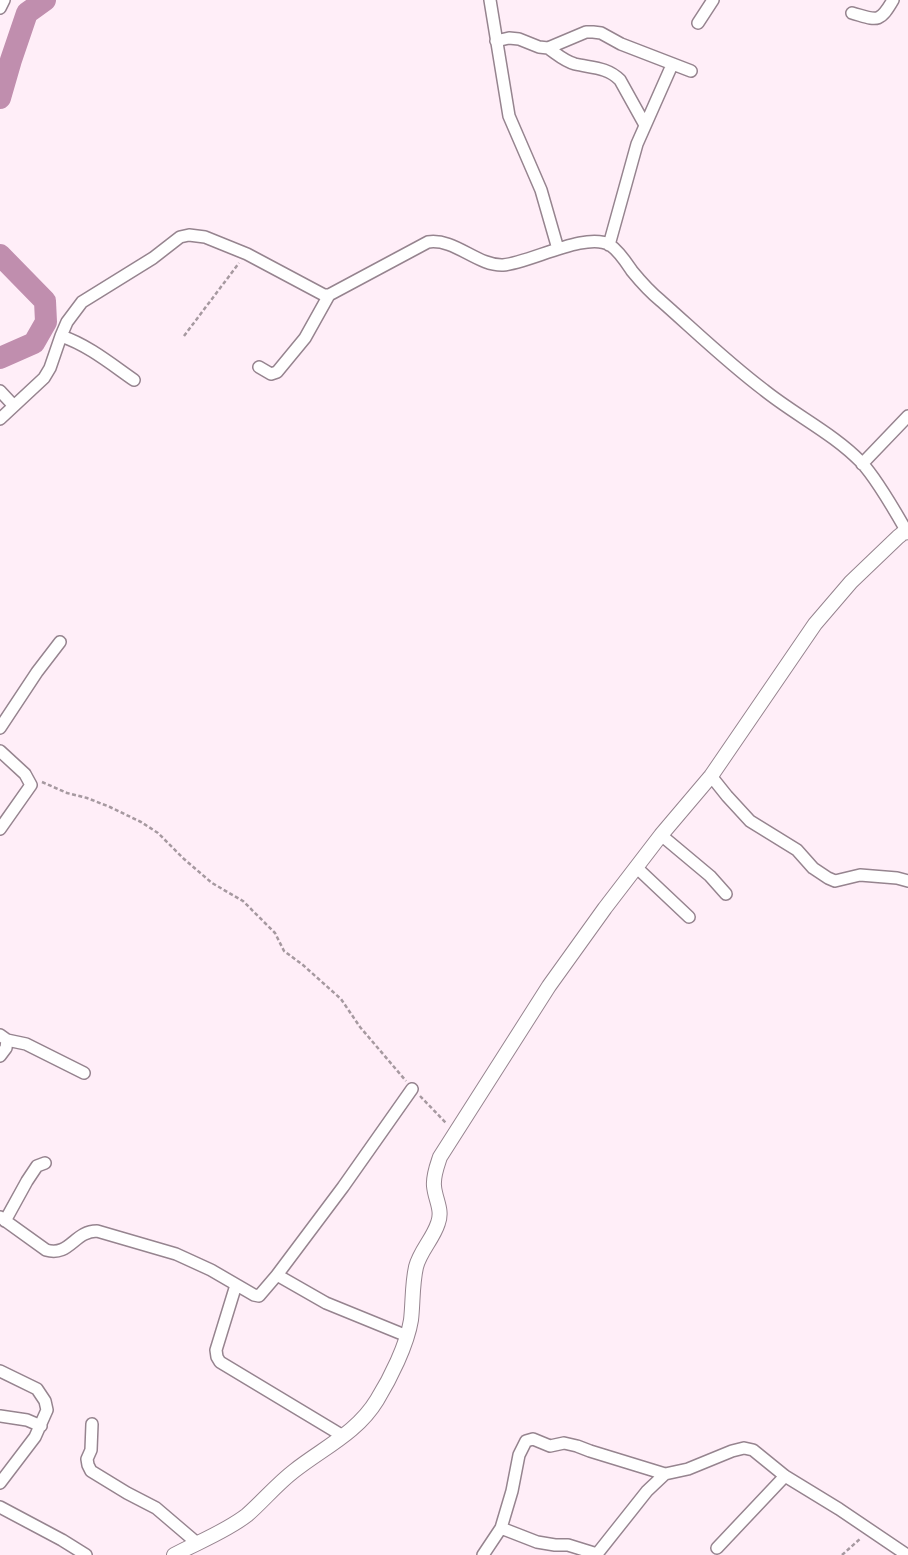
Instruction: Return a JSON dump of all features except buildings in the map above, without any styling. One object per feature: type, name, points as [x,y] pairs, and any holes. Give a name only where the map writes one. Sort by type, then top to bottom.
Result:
[{"type":"street","points":[[0,8],[4,0]]},
{"type":"street","points":[[490,0],[509,116],[541,190],[558,249]]},
{"type":"street","points":[[698,23],[713,0]]},
{"type":"street","points":[[852,13],[879,19],[893,0]]},
{"type":"street","points":[[496,41],[509,38],[519,39],[539,47],[548,48],[586,32],[601,33],[620,44],[691,71]]},
{"type":"street","points":[[548,48],[564,60],[609,71],[615,75],[620,80],[645,125]]},
{"type":"street","points":[[609,244],[637,144],[672,65]]},
{"type":"street","points":[[0,419],[44,378],[50,368],[60,336],[82,302],[153,258],[180,237],[189,235],[205,237],[247,254],[320,294],[329,295]]},
{"type":"street","points":[[174,1555],[232,1526],[243,1518],[292,1472],[362,1421],[378,1399],[407,1336],[416,1266],[438,1225],[440,1217],[434,1186],[436,1168],[440,1157],[549,986],[636,867],[711,776],[815,624],[851,582],[898,537],[907,532],[897,514],[862,464],[846,448],[745,376],[650,292],[617,251],[609,244],[599,242],[586,243],[503,265],[492,264],[441,243],[428,242],[329,295],[305,338],[277,372],[271,374],[259,367]]},
{"type":"street","points":[[60,336],[79,344],[134,380]]},
{"type":"street","points":[[0,391],[14,406]]},
{"type":"street","points":[[862,464],[908,416]]},
{"type":"street","points":[[0,728],[3,714],[60,642]]},
{"type":"street","points":[[0,751],[24,774],[31,785],[0,829]]},
{"type":"street","points":[[711,776],[750,821],[797,850],[814,868],[828,878],[835,881],[860,875],[897,878],[908,881]]},
{"type":"street","points":[[661,835],[710,876],[726,894]]},
{"type":"street","points":[[636,867],[689,917]]},
{"type":"street","points":[[0,1056],[6,1048],[4,1038],[26,1044],[84,1073]]},
{"type":"street","points":[[45,1163],[37,1166],[2,1219],[46,1250],[63,1250],[84,1233],[97,1231],[176,1254],[211,1270],[250,1294],[259,1296],[277,1276],[343,1187],[412,1089]]},
{"type":"street","points":[[277,1276],[326,1303],[407,1336]]},
{"type":"street","points":[[236,1286],[216,1350],[220,1362],[343,1436]]},
{"type":"street","points":[[0,1371],[37,1389],[45,1400],[47,1410],[35,1437],[0,1483]]},
{"type":"street","points":[[0,1416],[27,1420],[40,1426]]},
{"type":"street","points":[[92,1424],[90,1450],[87,1459],[91,1471],[126,1493],[156,1508],[197,1543]]},
{"type":"street","points":[[483,1555],[500,1528],[512,1491],[519,1456],[528,1439],[533,1438],[550,1446],[564,1443],[577,1446],[665,1474],[688,1469],[732,1451],[744,1448],[753,1450],[785,1476],[907,1555]]},
{"type":"street","points":[[500,1528],[537,1542],[568,1545],[597,1554],[647,1491],[665,1474]]},
{"type":"street","points":[[717,1548],[785,1476]]},
{"type":"street","points":[[0,1506],[86,1555]]},
{"type":"path","points":[[184,336],[247,254]]},
{"type":"path","points":[[24,774],[110,807],[141,822],[158,833],[212,883],[243,901],[275,933],[284,951],[341,999],[360,1027],[412,1089],[456,1132]]},
{"type":"path","points":[[842,1555],[870,1530]]},
{"type":"waterway","points":[[0,98],[27,13],[45,0]]},
{"type":"waterway","points":[[0,255],[45,301],[46,322],[34,343],[0,358]]}]
